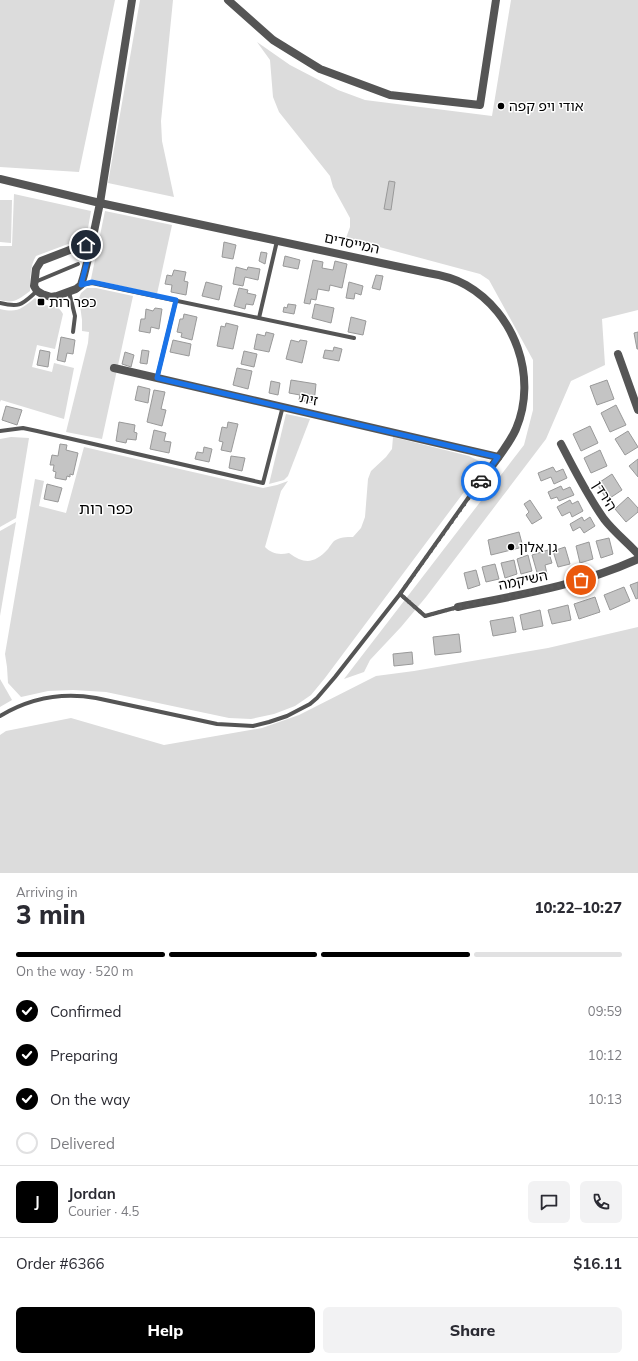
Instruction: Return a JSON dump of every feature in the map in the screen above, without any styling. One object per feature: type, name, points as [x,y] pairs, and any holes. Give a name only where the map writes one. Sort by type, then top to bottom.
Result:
[{"type":"street","points":[[91,246],[80,246],[41,261],[36,269],[34,282],[34,286],[37,291],[50,297],[69,292],[81,285],[91,246],[100,203],[132,0]]},
{"type":"street","points":[[230,0],[273,40],[320,69],[390,94],[480,105],[496,0]]},
{"type":"street","name":"המייסדים","points":[[0,180],[100,203],[446,277],[464,284],[478,293],[490,303],[502,318],[516,343],[521,356],[525,385],[523,405],[516,430],[476,487]]},
{"type":"street","points":[[618,354],[638,410]]},
{"type":"street","name":"זית","points":[[114,368],[498,457]]},
{"type":"street","name":"הירדן","points":[[561,444],[604,519],[611,528],[638,554]]},
{"type":"street","name":"השיקמה","points":[[458,607],[544,590],[613,570],[638,559]]},
{"type":"lane","points":[[259,318],[278,240]]},
{"type":"lane","points":[[34,282],[78,264]]},
{"type":"lane","points":[[81,285],[92,282],[354,338]]},
{"type":"lane","points":[[0,303],[11,306],[21,305],[37,291]]},
{"type":"lane","points":[[69,292],[75,316],[73,332]]},
{"type":"lane","points":[[157,378],[176,300]]},
{"type":"lane","points":[[0,431],[23,428],[264,483],[283,406]]},
{"type":"lane","points":[[0,716],[25,703],[54,696],[66,695],[96,698],[217,724],[253,726],[269,722],[299,710],[317,698],[335,678],[400,594],[476,487]]},
{"type":"lane","points":[[400,594],[425,616],[458,607]]},
{"type":"shaded area","points":[[0,0],[115,0],[79,172],[0,167]]},
{"type":"shaded area","points":[[140,0],[173,0],[161,121],[162,141],[174,197],[108,183]]},
{"type":"shaded area","points":[[511,0],[638,0],[638,310],[602,319],[605,365],[571,381],[546,439],[426,597],[401,627],[370,660],[364,672],[344,679],[524,445],[533,410],[533,360],[489,280],[480,274],[346,238],[350,227],[350,218],[333,187],[330,176],[279,112],[273,97],[270,60],[257,42],[290,65],[338,90],[365,100],[492,116]]},
{"type":"shaded area","points":[[14,194],[91,211],[87,234],[84,238],[36,256],[31,268],[30,291],[13,301],[5,301],[0,300],[0,246],[12,246]]},
{"type":"shaded area","points":[[0,200],[12,200],[11,243],[0,242]]},
{"type":"shaded area","points":[[105,211],[172,225],[157,294],[91,279]]},
{"type":"shaded area","points":[[87,288],[96,288],[133,296],[102,439],[66,432],[88,343],[89,332],[82,331],[79,298],[81,293]]},
{"type":"shaded area","points":[[35,298],[42,304],[59,308],[63,314],[55,349],[37,345],[32,367],[52,372],[54,363],[74,368],[64,419],[1,400],[0,402],[0,309],[11,311],[19,309]]},
{"type":"shaded area","points":[[286,414],[310,419],[288,476],[284,480],[269,484]]},
{"type":"shaded area","points":[[11,437],[29,438],[16,518],[0,527],[0,439]]},
{"type":"shaded area","points":[[393,437],[469,456],[485,464],[325,678],[311,695],[295,706],[274,714],[251,719],[229,718],[106,692],[73,690],[48,691],[21,697],[8,683],[5,654],[35,479],[44,481],[39,506],[66,513],[84,447],[263,488],[288,481],[281,491],[265,547],[273,553],[289,553],[305,561],[310,561],[323,554],[334,541],[345,537],[353,537],[361,528],[365,517],[368,479],[371,471],[392,449]]},
{"type":"shaded area","points":[[16,522],[0,616],[0,531]]},
{"type":"shaded area","points":[[638,627],[638,873],[0,873],[0,735],[6,731],[71,718],[164,745],[262,728],[299,715],[376,676],[548,648]]},
{"type":"shaded area","points":[[0,679],[12,700],[0,707]]},
{"type":"building","points":[[389,181],[395,182],[391,210],[384,209]]},
{"type":"building","points":[[224,242],[236,245],[233,259],[222,257]]},
{"type":"building","points":[[261,252],[267,253],[265,264],[259,261]]},
{"type":"building","points":[[285,256],[300,260],[298,269],[283,266]]},
{"type":"building","points":[[313,260],[323,262],[322,268],[333,270],[335,261],[347,264],[342,288],[330,285],[329,291],[318,289],[316,300],[311,299],[310,304],[304,303]]},
{"type":"building","points":[[236,267],[247,270],[248,267],[260,269],[258,280],[245,277],[243,286],[233,284]]},
{"type":"building","points":[[174,270],[186,272],[184,281],[188,282],[186,295],[171,292],[172,285],[165,284],[167,275],[172,276]]},
{"type":"building","points":[[376,275],[383,276],[380,290],[372,288]]},
{"type":"building","points":[[206,282],[222,286],[219,300],[202,296]]},
{"type":"building","points":[[349,282],[363,286],[361,295],[355,293],[354,299],[346,298]]},
{"type":"building","points":[[239,288],[248,290],[247,293],[256,295],[253,305],[246,304],[245,309],[234,306]]},
{"type":"building","points":[[288,304],[296,305],[294,314],[283,312],[284,307],[287,308]]},
{"type":"building","points":[[315,304],[334,308],[331,323],[312,318]]},
{"type":"building","points":[[155,308],[162,309],[159,329],[151,327],[150,333],[139,331],[141,319],[145,319],[146,309],[153,311]]},
{"type":"building","points":[[184,314],[197,317],[192,340],[181,337],[182,333],[177,332],[180,319],[183,319]]},
{"type":"building","points":[[351,317],[366,321],[363,335],[348,332]]},
{"type":"building","points":[[226,323],[238,326],[233,349],[217,346],[221,326],[225,327]]},
{"type":"building","points":[[266,332],[274,334],[269,352],[254,349],[257,334],[265,336]]},
{"type":"building","points":[[638,332],[638,349],[637,349],[634,333]]},
{"type":"building","points":[[61,337],[75,340],[73,354],[67,353],[65,362],[57,360]]},
{"type":"building","points":[[173,340],[191,344],[189,356],[170,352]]},
{"type":"building","points":[[291,340],[299,342],[300,340],[307,341],[302,363],[286,359]]},
{"type":"building","points":[[334,347],[342,349],[339,361],[323,358],[325,350],[333,351]]},
{"type":"building","points":[[40,350],[50,352],[48,367],[37,365]]},
{"type":"building","points":[[142,350],[149,351],[147,364],[140,363]]},
{"type":"building","points":[[244,351],[257,354],[254,367],[241,364]]},
{"type":"building","points":[[125,352],[134,355],[131,367],[122,364]]},
{"type":"building","points":[[237,368],[252,371],[248,389],[233,385]]},
{"type":"building","points":[[291,380],[316,384],[314,403],[299,400],[300,395],[289,393]]},
{"type":"building","points":[[607,380],[614,399],[597,405],[590,386]]},
{"type":"building","points":[[271,381],[280,383],[278,395],[269,393]]},
{"type":"building","points":[[138,386],[150,389],[148,403],[135,400]]},
{"type":"building","points":[[154,390],[165,392],[161,409],[166,410],[162,426],[147,422]]},
{"type":"building","points":[[616,405],[626,425],[610,432],[601,413]]},
{"type":"building","points":[[6,406],[22,410],[17,425],[2,420]]},
{"type":"building","points":[[119,422],[135,425],[134,432],[137,433],[136,440],[127,439],[126,443],[116,441]]},
{"type":"building","points":[[228,422],[238,424],[231,452],[221,450],[223,442],[219,441],[222,427],[227,428]]},
{"type":"building","points":[[590,426],[598,443],[581,451],[573,434]]},
{"type":"building","points":[[154,430],[166,433],[164,441],[171,442],[169,453],[150,449]]},
{"type":"building","points":[[628,431],[638,447],[625,455],[615,439]]},
{"type":"building","points":[[60,444],[67,445],[66,450],[78,453],[73,475],[70,474],[70,477],[67,476],[66,480],[55,478],[56,472],[53,471],[54,465],[50,465],[52,455],[58,456]]},
{"type":"building","points":[[204,447],[212,449],[209,462],[195,459],[197,452],[203,453]]},
{"type":"building","points":[[600,450],[607,466],[591,473],[584,458]]},
{"type":"building","points":[[231,456],[245,458],[242,471],[229,468]]},
{"type":"building","points":[[638,459],[638,477],[629,466]]},
{"type":"building","points":[[553,467],[556,472],[563,469],[567,478],[554,484],[551,477],[541,481],[538,473]]},
{"type":"building","points":[[612,474],[622,490],[607,500],[597,484]]},
{"type":"building","points":[[47,484],[62,488],[58,502],[44,499]]},
{"type":"building","points":[[561,486],[563,490],[570,487],[574,495],[559,501],[557,497],[551,499],[548,492]]},
{"type":"building","points":[[628,497],[638,508],[638,512],[626,522],[615,509]]},
{"type":"building","points":[[530,500],[542,518],[532,524],[526,515],[529,512],[524,504]]},
{"type":"building","points":[[570,500],[572,504],[578,501],[583,511],[572,517],[570,512],[562,516],[557,507]]},
{"type":"building","points":[[582,517],[584,521],[590,517],[595,526],[584,533],[580,527],[573,531],[570,524]]},
{"type":"building","points":[[519,532],[523,547],[491,555],[488,540]]},
{"type":"building","points":[[609,538],[613,554],[601,558],[596,541]]},
{"type":"building","points":[[589,542],[593,559],[580,563],[576,546]]},
{"type":"building","points":[[565,547],[570,564],[558,567],[553,551]]},
{"type":"building","points":[[548,550],[552,563],[545,565],[547,574],[538,576],[532,555]]},
{"type":"building","points":[[528,555],[532,571],[521,574],[517,559]]},
{"type":"building","points":[[514,560],[517,574],[505,578],[501,563]]},
{"type":"building","points":[[495,564],[499,579],[486,582],[482,567]]},
{"type":"building","points":[[476,570],[480,585],[468,589],[464,573]]},
{"type":"building","points":[[638,582],[638,598],[636,599],[630,585]]},
{"type":"building","points":[[624,587],[630,601],[610,610],[604,595]]},
{"type":"building","points":[[595,597],[600,612],[579,619],[574,604]]},
{"type":"building","points":[[568,605],[571,620],[552,624],[548,610]]},
{"type":"building","points":[[540,610],[543,626],[523,630],[520,615]]},
{"type":"building","points":[[513,617],[516,632],[493,636],[490,621]]},
{"type":"building","points":[[459,634],[461,652],[435,655],[433,637]]},
{"type":"building","points":[[412,652],[413,664],[394,666],[393,654]]},
{"type":"way so far","points":[[481,481],[400,594],[425,616],[458,607],[551,588],[581,580]]},
{"type":"place","name":"אודי ויפ קפה","points":[[501,106]]},
{"type":"place","name":"כפר רות","points":[[41,302]]},
{"type":"place","name":"גן אלון","points":[[511,547]]},
{"type":"district","name":"כפר רות","points":[[106,508]]},
{"type":"route","points":[[86,245],[91,246],[81,285],[92,282],[176,300],[157,378],[498,457],[481,481]]}]
